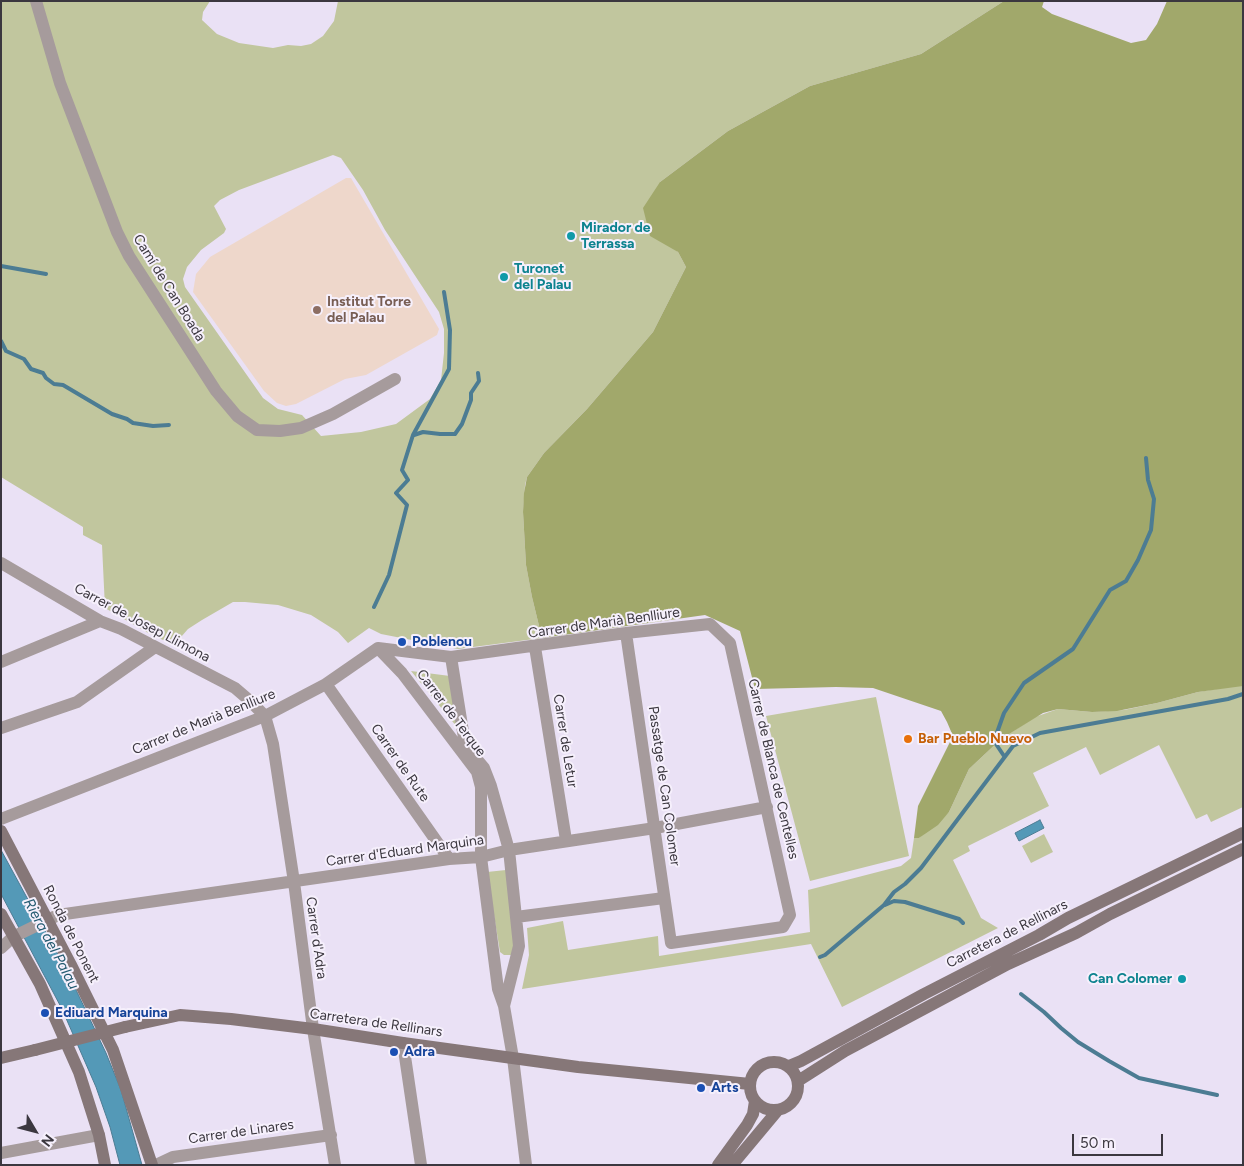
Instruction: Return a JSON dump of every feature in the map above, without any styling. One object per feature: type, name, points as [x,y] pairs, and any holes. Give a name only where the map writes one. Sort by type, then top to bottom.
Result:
[{"type":"street","name":"Camí de Can Boada","points":[[36,1],[50,54],[106,209],[129,256],[216,391],[241,420],[256,430],[280,431],[301,428],[334,414],[395,379]]},
{"type":"street","name":"Carrer de Josep Llimona","points":[[1,562],[100,621],[121,629],[234,688],[265,716]]},
{"type":"street","points":[[1,662],[100,621]]},
{"type":"street","name":"Carrer de Marià Benlliure","points":[[1,819],[265,716],[326,684],[378,648],[451,658],[626,633],[710,624]]},
{"type":"street","name":"Carrer de Blanca de Centelles","points":[[671,944],[783,927],[790,915],[730,643],[710,624]]},
{"type":"street","name":"Passatge de Can Colomer","points":[[626,633],[671,944]]},
{"type":"street","points":[[1,728],[78,702],[155,647]]},
{"type":"street","name":"Carrer de Letur","points":[[535,647],[566,840]]},
{"type":"street","name":"Carrer de Terque","points":[[378,648],[402,673],[477,772],[481,787],[481,857],[495,953],[498,989],[504,1006],[513,1058],[526,1165]]},
{"type":"street","name":"Carrer de Terque","points":[[451,658],[464,738],[473,755],[484,768],[491,786],[508,850],[519,946],[504,1006]]},
{"type":"street","name":"Carrer de Rute","points":[[326,684],[448,859]]},
{"type":"street","name":"Carrer d'Adra","points":[[265,716],[273,744],[294,882],[313,1028],[335,1165]]},
{"type":"street","name":"Carrer d'Eduard Marquina","points":[[1,948],[13,937],[58,915],[448,859],[481,857],[508,850],[655,828],[767,807]]},
{"type":"street","name":"Ronda de Ponent","points":[[1,830],[74,970],[113,1050],[152,1165]]},
{"type":"street","name":"Carretera de Rellinars","points":[[788,1066],[801,1061],[1068,918],[1243,833]]},
{"type":"street","name":"Carretera de Rellinars","points":[[798,1081],[845,1051],[1008,964],[1076,933],[1110,914],[1243,849]]},
{"type":"street","points":[[516,916],[664,898]]},
{"type":"street","points":[[1,914],[40,984],[79,1072],[99,1135],[105,1165]]},
{"type":"street","points":[[495,953],[505,962],[510,961],[516,956]]},
{"type":"street","name":"Carretera de Rellinars","points":[[1,1058],[124,1026],[180,1015],[313,1028],[403,1043],[578,1067],[750,1084]]},
{"type":"street","points":[[403,1043],[421,1165]]},
{"type":"street","points":[[732,1165],[778,1110],[790,1104],[797,1094],[798,1081],[795,1072],[788,1066],[778,1062],[767,1062],[754,1072],[750,1084],[752,1095],[765,1108],[778,1110]]},
{"type":"street","points":[[718,1165],[747,1125],[753,1114],[755,1100]]},
{"type":"street","points":[[1,1153],[99,1135]]},
{"type":"street","name":"Carrer de Linares","points":[[156,1165],[173,1157],[331,1135]]},
{"type":"shaded area","name":"Institut Torre del Palau","points":[[346,178],[351,178],[439,329],[437,335],[366,375],[345,379],[296,404],[286,406],[277,403],[264,391],[193,292],[196,274],[210,257]]},
{"type":"green space","points":[[1,1],[210,1],[203,12],[202,20],[217,34],[239,43],[273,48],[311,44],[323,36],[334,21],[338,1],[1004,1],[921,54],[810,86],[728,131],[660,182],[671,246],[678,252],[686,267],[653,332],[587,409],[544,453],[527,477],[523,512],[526,565],[542,638],[458,649],[381,634],[369,628],[348,643],[338,632],[311,615],[278,605],[233,602],[188,629],[174,645],[150,634],[105,608],[102,545],[83,535],[83,527],[1,477]],"holes":[[[333,155],[341,158],[363,190],[385,230],[439,312],[444,329],[444,353],[441,380],[430,399],[396,424],[361,432],[321,436],[302,415],[278,409],[263,398],[185,287],[183,279],[187,267],[201,250],[224,233],[226,229],[214,206],[220,200],[239,190]]]},
{"type":"green space","points":[[1004,1],[1044,1],[1042,7],[1052,14],[1131,43],[1146,40],[1157,24],[1167,1],[1243,1],[1243,686],[1198,692],[1117,711],[1092,712],[1058,709],[1043,713],[1001,739],[969,769],[949,812],[938,825],[919,838],[914,838],[918,806],[953,736],[941,711],[873,688],[755,689],[740,631],[705,615],[542,638],[526,565],[523,512],[524,493],[527,477],[544,453],[587,409],[653,332],[686,267],[678,252],[650,236],[643,208],[660,182],[728,131],[810,86],[921,54]]},
{"type":"green space","points":[[411,671],[450,676],[457,727]]},
{"type":"green space","points":[[1243,686],[1243,807],[1211,822],[1207,814],[1196,819],[1159,745],[1100,775],[1086,747],[1033,773],[1049,806],[968,846],[970,851],[953,860],[981,918],[998,928],[842,1007],[811,944],[522,989],[529,955],[527,928],[563,921],[568,950],[658,936],[659,956],[810,932],[808,890],[901,866],[911,858],[914,838],[919,838],[949,812],[969,769],[1001,739],[1035,717],[1058,709],[1092,712],[1124,710],[1198,692]]},
{"type":"green space","points":[[876,697],[909,856],[810,881],[766,716]]},
{"type":"green space","points":[[1044,834],[1053,852],[1031,863],[1022,846]]},
{"type":"green space","points":[[506,870],[515,945],[511,955],[504,955],[500,952],[487,872]]},
{"type":"water","points":[[1040,820],[1044,828],[1019,841],[1015,833]]},
{"type":"water","name":"Riera del Palau","points":[[1,850],[68,973],[106,1053],[121,1090],[142,1165],[120,1165],[110,1127],[96,1087],[62,1009],[1,894]]},
{"type":"waterway","points":[[1,266],[46,274]]},
{"type":"waterway","points":[[374,607],[389,575],[407,505],[396,493],[408,480],[402,470],[413,435],[449,369],[450,330],[444,292]]},
{"type":"waterway","points":[[1,341],[6,351],[24,359],[31,369],[43,373],[54,384],[63,385],[112,414],[133,423],[153,426],[169,425]]},
{"type":"waterway","points":[[414,435],[423,432],[455,434],[462,424],[471,400],[471,393],[479,381],[478,373]]},
{"type":"waterway","points":[[1004,756],[994,741],[1004,713],[1024,683],[1073,649],[1110,590],[1126,581],[1138,560],[1151,530],[1154,499],[1148,480],[1146,458]]},
{"type":"waterway","points":[[820,957],[825,955],[884,905],[894,892],[921,868],[1013,746],[1040,733],[1228,699],[1243,694]]},
{"type":"waterway","points":[[885,905],[894,901],[905,902],[959,919],[963,923]]},
{"type":"waterway","points":[[1021,994],[1078,1042],[1139,1078],[1217,1095]]},
{"type":"place","name":"Mirador de Terrassa","points":[[571,236]]},
{"type":"place","name":"Turonet del Palau","points":[[504,277]]},
{"type":"place","name":"Institut Torre del Palau","points":[[317,310]]},
{"type":"place","name":"Poblenou","points":[[402,642]]},
{"type":"place","name":"Bar Pueblo Nuevo","points":[[908,739]]},
{"type":"place","name":"Can Colomer","points":[[1182,979]]},
{"type":"place","name":"Ediuard Marquina","points":[[45,1013]]},
{"type":"place","name":"Adra","points":[[394,1052]]},
{"type":"place","name":"Arts","points":[[701,1088]]}]
